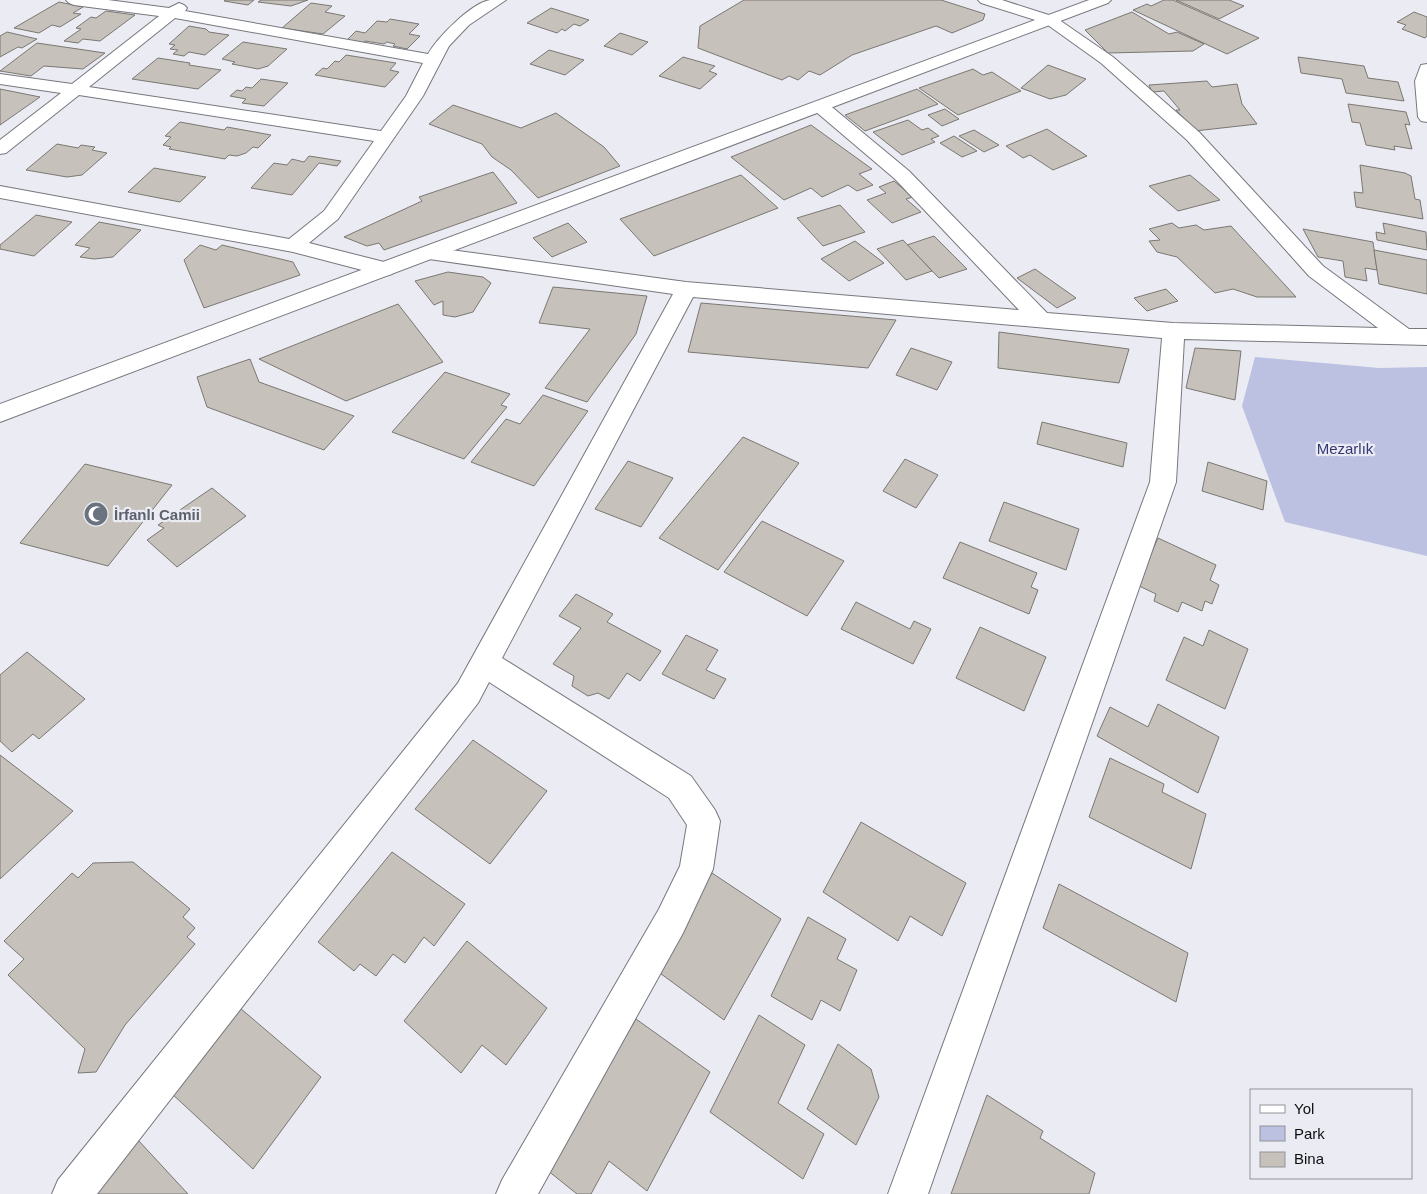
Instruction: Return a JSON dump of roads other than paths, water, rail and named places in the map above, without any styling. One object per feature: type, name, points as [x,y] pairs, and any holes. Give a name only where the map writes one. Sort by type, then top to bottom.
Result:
[{"type":"street","points":[[74,0],[171,13],[335,44],[433,60]]},
{"type":"street","points":[[0,149],[171,13],[191,0]]},
{"type":"street","points":[[293,246],[330,215],[414,96],[442,44],[464,22],[498,0]]},
{"type":"street","points":[[986,0],[1050,20],[1106,60],[1193,136],[1316,271],[1405,337]]},
{"type":"street","points":[[0,413],[1104,0]]},
{"type":"street","points":[[1427,69],[1423,81],[1427,117]]},
{"type":"street","points":[[0,79],[385,137]]},
{"type":"street","points":[[821,107],[902,175],[1041,320]]},
{"type":"street","points":[[0,192],[293,246],[385,269]]},
{"type":"street","points":[[428,253],[686,289],[1041,320],[1173,331],[1427,337]]},
{"type":"street","points":[[72,1194],[468,693],[686,289]]},
{"type":"street","points":[[908,1194],[1163,482],[1173,331]]},
{"type":"street","points":[[484,663],[680,787],[704,821],[696,869],[670,921],[516,1194]]},
{"type":"place","name":"İrfanlı Camii","points":[[96,514]]},
{"type":"park label","name":"Mezarlık","points":[[1345,448]]}]
